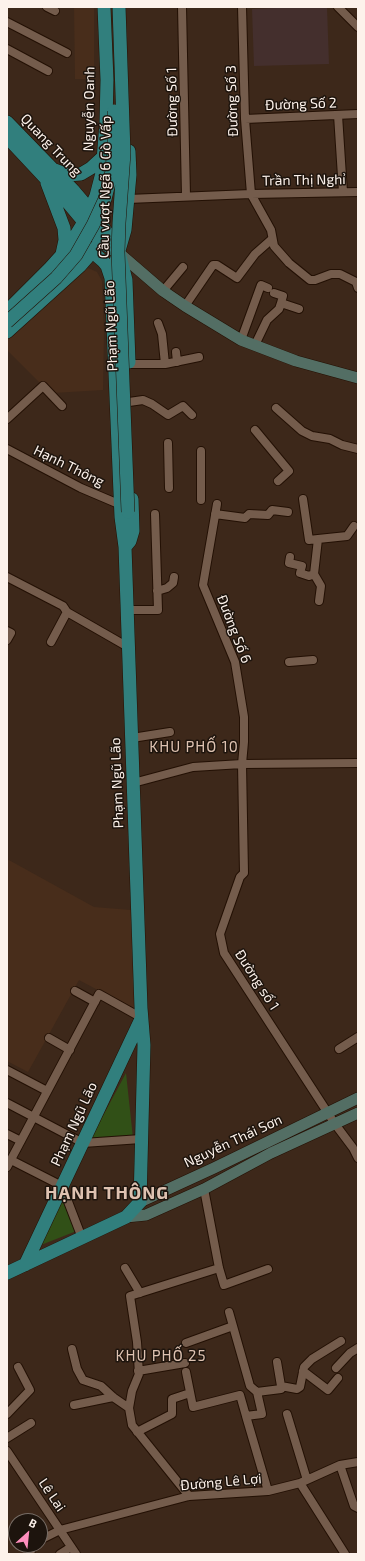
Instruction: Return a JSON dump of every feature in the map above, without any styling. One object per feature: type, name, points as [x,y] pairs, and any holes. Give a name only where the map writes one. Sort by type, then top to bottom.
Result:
[{"type":"main road","name":"Nguyễn Oanh","points":[[7,310],[60,258],[68,248],[87,216],[96,196],[104,156],[107,101],[104,7]]},
{"type":"main road","name":"Cầu vượt Ngã 6 Gò Vấp","points":[[7,322],[56,278],[76,255],[93,225],[104,199],[112,171],[114,143],[111,7]]},
{"type":"main road","name":"Cầu vượt Ngã 6 Gò Vấp","points":[[118,7],[124,159],[118,223],[118,252],[124,508]]},
{"type":"main road","points":[[123,7],[130,175],[125,230],[119,253],[163,291],[241,340],[296,361],[358,378]]},
{"type":"main road","name":"Quang Trung","points":[[7,122],[20,143],[87,216],[100,242],[119,253]]},
{"type":"main road","name":"Quang Trung","points":[[7,137],[20,143]]},
{"type":"main road","points":[[60,258],[64,246],[65,234],[49,174],[80,174],[91,168],[104,156]]},
{"type":"main road","points":[[102,172],[130,175]]},
{"type":"main road","points":[[96,196],[128,199]]},
{"type":"main road","points":[[68,248],[74,245],[100,242]]},
{"type":"main road","points":[[100,242],[111,278]]},
{"type":"main road","points":[[7,332],[80,266],[100,242]]},
{"type":"main road","name":"Phạm Ngũ Lão","points":[[119,253],[126,280],[134,526],[132,537],[125,547]]},
{"type":"main road","name":"Phạm Ngũ Lão","points":[[119,253],[111,278],[124,508],[128,529],[125,547],[128,647],[144,1045],[140,1202]]},
{"type":"main road","name":"Phạm Ngũ Lão","points":[[25,1265],[142,1018]]},
{"type":"main road","name":"Nguyễn Thái Sơn","points":[[126,1217],[140,1202],[358,1098]]},
{"type":"main road","name":"Nguyễn Thái Sơn","points":[[7,1273],[126,1217],[146,1215],[204,1189],[271,1153],[358,1113]]},
{"type":"street","points":[[47,7],[55,11]]},
{"type":"street","name":"Đường Số 1","points":[[182,7],[186,196]]},
{"type":"street","name":"Đường Số 3","points":[[242,7],[245,119],[251,194]]},
{"type":"street","points":[[338,7],[358,27]]},
{"type":"street","points":[[7,22],[67,52]]},
{"type":"street","points":[[7,49],[48,71]]},
{"type":"street","name":"Đường Số 2","points":[[245,119],[358,114]]},
{"type":"street","points":[[338,115],[343,192]]},
{"type":"street","name":"Trần Thị Nghỉ","points":[[186,196],[358,192]]},
{"type":"street","points":[[251,194],[271,230],[274,246],[289,263],[310,280],[315,280],[331,274],[340,274],[356,282],[358,288]]},
{"type":"street","points":[[128,199],[186,196]]},
{"type":"street","points":[[185,306],[213,265],[217,265],[237,278],[256,254],[272,240]]},
{"type":"street","points":[[163,291],[183,267]]},
{"type":"street","points":[[241,340],[261,286],[284,296],[279,309],[268,320],[255,345]]},
{"type":"street","points":[[281,303],[299,309]]},
{"type":"street","points":[[158,323],[162,334],[165,364]]},
{"type":"street","points":[[176,352],[177,362]]},
{"type":"street","points":[[129,364],[165,364],[199,357]]},
{"type":"street","points":[[7,419],[43,386],[62,406]]},
{"type":"street","points":[[130,402],[143,400],[152,404],[168,415],[184,406],[192,415]]},
{"type":"street","points":[[276,408],[302,431],[312,436],[330,439],[342,445],[358,449]]},
{"type":"street","points":[[255,430],[289,471],[278,481]]},
{"type":"street","points":[[168,443],[169,488]]},
{"type":"street","name":"Hạnh Thông","points":[[7,449],[81,488],[124,508]]},
{"type":"street","points":[[201,451],[201,500]]},
{"type":"street","points":[[303,499],[309,540],[347,536],[354,526]]},
{"type":"street","name":"Đường Số 6","points":[[217,504],[203,585],[235,662],[244,717],[242,764]]},
{"type":"street","points":[[215,514],[245,518],[249,514],[268,515],[272,510],[288,512]]},
{"type":"street","points":[[127,610],[158,610],[155,514]]},
{"type":"street","points":[[318,539],[314,574],[321,586],[319,601]]},
{"type":"street","points":[[290,557],[289,563],[302,566],[300,573],[309,576],[314,574]]},
{"type":"street","points":[[7,577],[63,606],[67,612],[128,647]]},
{"type":"street","points":[[157,591],[167,588],[173,582],[174,577]]},
{"type":"street","points":[[51,642],[67,612]]},
{"type":"street","points":[[289,662],[313,660]]},
{"type":"street","points":[[132,738],[170,732]]},
{"type":"street","points":[[133,783],[193,767],[242,764],[358,763]]},
{"type":"street","name":"Đường số 1","points":[[242,764],[244,873],[240,877],[220,934],[224,953],[329,1112],[335,1124]]},
{"type":"street","points":[[75,991],[95,1002]]},
{"type":"street","points":[[82,1238],[62,1186],[9,1163],[100,994],[142,1018]]},
{"type":"street","points":[[339,1049],[358,1037]]},
{"type":"street","points":[[49,1038],[70,1050]]},
{"type":"street","points":[[7,1070],[47,1091]]},
{"type":"street","points":[[7,1103],[83,1143],[141,1139]]},
{"type":"street","points":[[335,1124],[353,1148],[358,1158]]},
{"type":"street","points":[[7,1134],[21,1141]]},
{"type":"street","points":[[204,1189],[219,1268],[224,1285],[268,1269]]},
{"type":"street","points":[[125,1268],[140,1293]]},
{"type":"street","points":[[188,1496],[132,1425],[129,1408],[138,1371],[137,1342],[130,1296],[219,1268]]},
{"type":"street","points":[[229,1312],[250,1386],[257,1392],[262,1414],[246,1416]]},
{"type":"street","points":[[186,1343],[233,1326]]},
{"type":"street","points":[[281,1386],[297,1389],[300,1387],[304,1367],[312,1359],[341,1341]]},
{"type":"street","points":[[336,1368],[350,1353],[358,1348]]},
{"type":"street","points":[[72,1350],[77,1369],[83,1380],[101,1386],[113,1397],[129,1408]]},
{"type":"street","points":[[277,1362],[281,1386]]},
{"type":"street","points":[[138,1371],[184,1363]]},
{"type":"street","points":[[7,1414],[30,1390],[18,1366]]},
{"type":"street","points":[[303,1371],[328,1390],[338,1378]]},
{"type":"street","points":[[186,1372],[193,1407],[240,1395],[268,1491]]},
{"type":"street","points":[[257,1392],[281,1389],[281,1386]]},
{"type":"street","points":[[137,1432],[172,1414],[172,1399],[190,1393]]},
{"type":"street","points":[[74,1405],[113,1397]]},
{"type":"street","points":[[287,1414],[303,1481],[345,1554]]},
{"type":"street","points":[[7,1438],[31,1423]]},
{"type":"street","name":"Lê Lai","points":[[7,1451],[76,1554]]},
{"type":"street","name":"Đường Lê Lợi","points":[[48,1536],[60,1530],[188,1496],[268,1491],[303,1481],[340,1465],[358,1462]]},
{"type":"street","points":[[340,1465],[354,1506],[358,1508]]},
{"type":"street","points":[[60,1554],[70,1546]]},
{"type":"shaded area","points":[[74,7],[94,7],[94,79],[75,79]]},
{"type":"shaded area","points":[[327,7],[329,64],[254,66],[252,9]]},
{"type":"shaded area","points":[[88,268],[97,272],[102,281],[104,332],[103,390],[53,393],[47,390],[7,350],[7,334],[83,269]]},
{"type":"shaded area","points":[[7,859],[94,907],[131,910],[137,1011],[79,980],[28,1072],[7,1061]]},
{"type":"green space","points":[[126,1073],[133,1138],[90,1140]]},
{"type":"green space","points":[[63,1198],[79,1230],[41,1245]]},
{"type":"district","name":"KHU PHỐ 10","points":[[194,747]]},
{"type":"district","name":"HẠNH THÔNG","points":[[107,1193]]},
{"type":"district","name":"KHU PHỐ 25","points":[[161,1356]]}]
